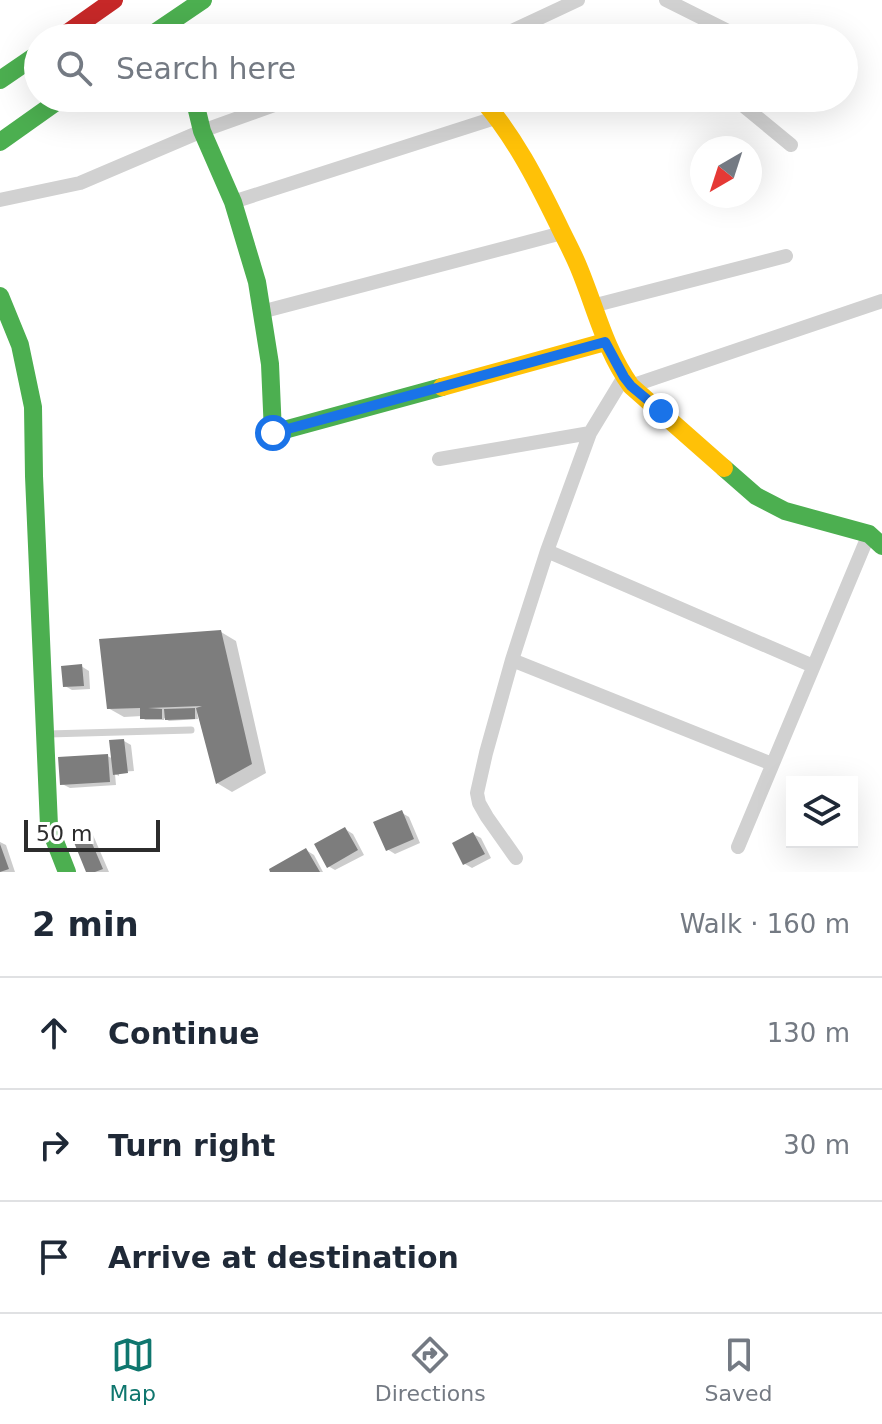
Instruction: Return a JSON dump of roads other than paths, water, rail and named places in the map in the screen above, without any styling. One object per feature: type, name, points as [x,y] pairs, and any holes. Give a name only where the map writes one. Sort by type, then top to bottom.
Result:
[{"type":"main road","points":[[80,24],[114,0]]},
{"type":"main road","points":[[180,24],[203,0]]},
{"type":"main road","points":[[0,80],[24,64]]},
{"type":"main road","points":[[0,142],[42,112]]},
{"type":"main road","points":[[197,112],[202,131],[233,202],[257,282],[270,364],[273,433],[605,342]]},
{"type":"main road","points":[[494,112],[514,141],[547,200],[579,269],[605,342],[627,382],[756,496],[785,511],[839,525],[876,540]]},
{"type":"main road","points":[[0,296],[20,345],[33,407],[49,826],[67,872]]},
{"type":"street","points":[[527,24],[578,0]]},
{"type":"street","points":[[666,0],[714,24]]},
{"type":"street","points":[[0,200],[80,183],[255,112]]},
{"type":"street","points":[[751,112],[791,145]]},
{"type":"street","points":[[233,202],[498,117]]},
{"type":"street","points":[[261,312],[562,233]]},
{"type":"street","points":[[592,306],[786,256]]},
{"type":"street","points":[[516,858],[487,817],[477,793],[512,660],[590,433],[627,382],[882,301]]},
{"type":"street","points":[[439,459],[590,433]]},
{"type":"street","points":[[738,847],[813,666],[876,540]]},
{"type":"street","points":[[547,551],[813,666]]},
{"type":"street","points":[[512,660],[772,764]]},
{"type":"lane","points":[[46,735],[191,730]]}]
